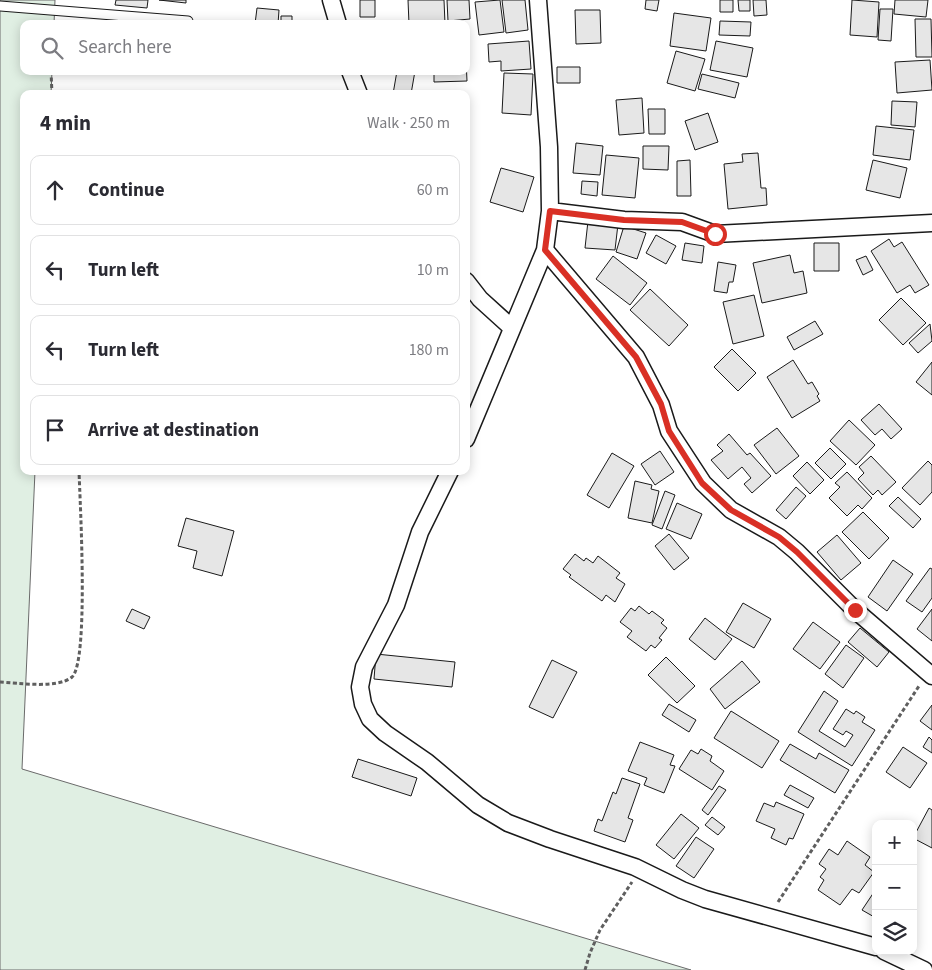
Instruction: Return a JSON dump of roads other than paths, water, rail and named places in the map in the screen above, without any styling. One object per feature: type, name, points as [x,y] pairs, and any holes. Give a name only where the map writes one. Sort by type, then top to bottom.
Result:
[{"type":"street","points":[[331,0],[337,20]]},
{"type":"street","points":[[470,429],[545,250],[550,211],[545,77],[538,0]]},
{"type":"street","points":[[352,75],[357,90]]},
{"type":"street","points":[[550,211],[624,220],[682,222],[715,234],[932,223]]},
{"type":"street","points":[[545,250],[636,357],[661,404],[669,431],[702,483],[731,510],[779,537],[797,552],[855,610],[930,674]]},
{"type":"street","points":[[470,286],[512,328]]},
{"type":"street","points":[[448,475],[420,532],[396,605],[364,667],[360,687],[363,704],[370,719],[385,733],[427,762],[478,805],[508,823],[635,867],[682,890],[768,917],[872,946]]},
{"type":"street","points":[[892,955],[924,970]]},
{"type":"lane","points":[[0,6],[175,20]]}]
